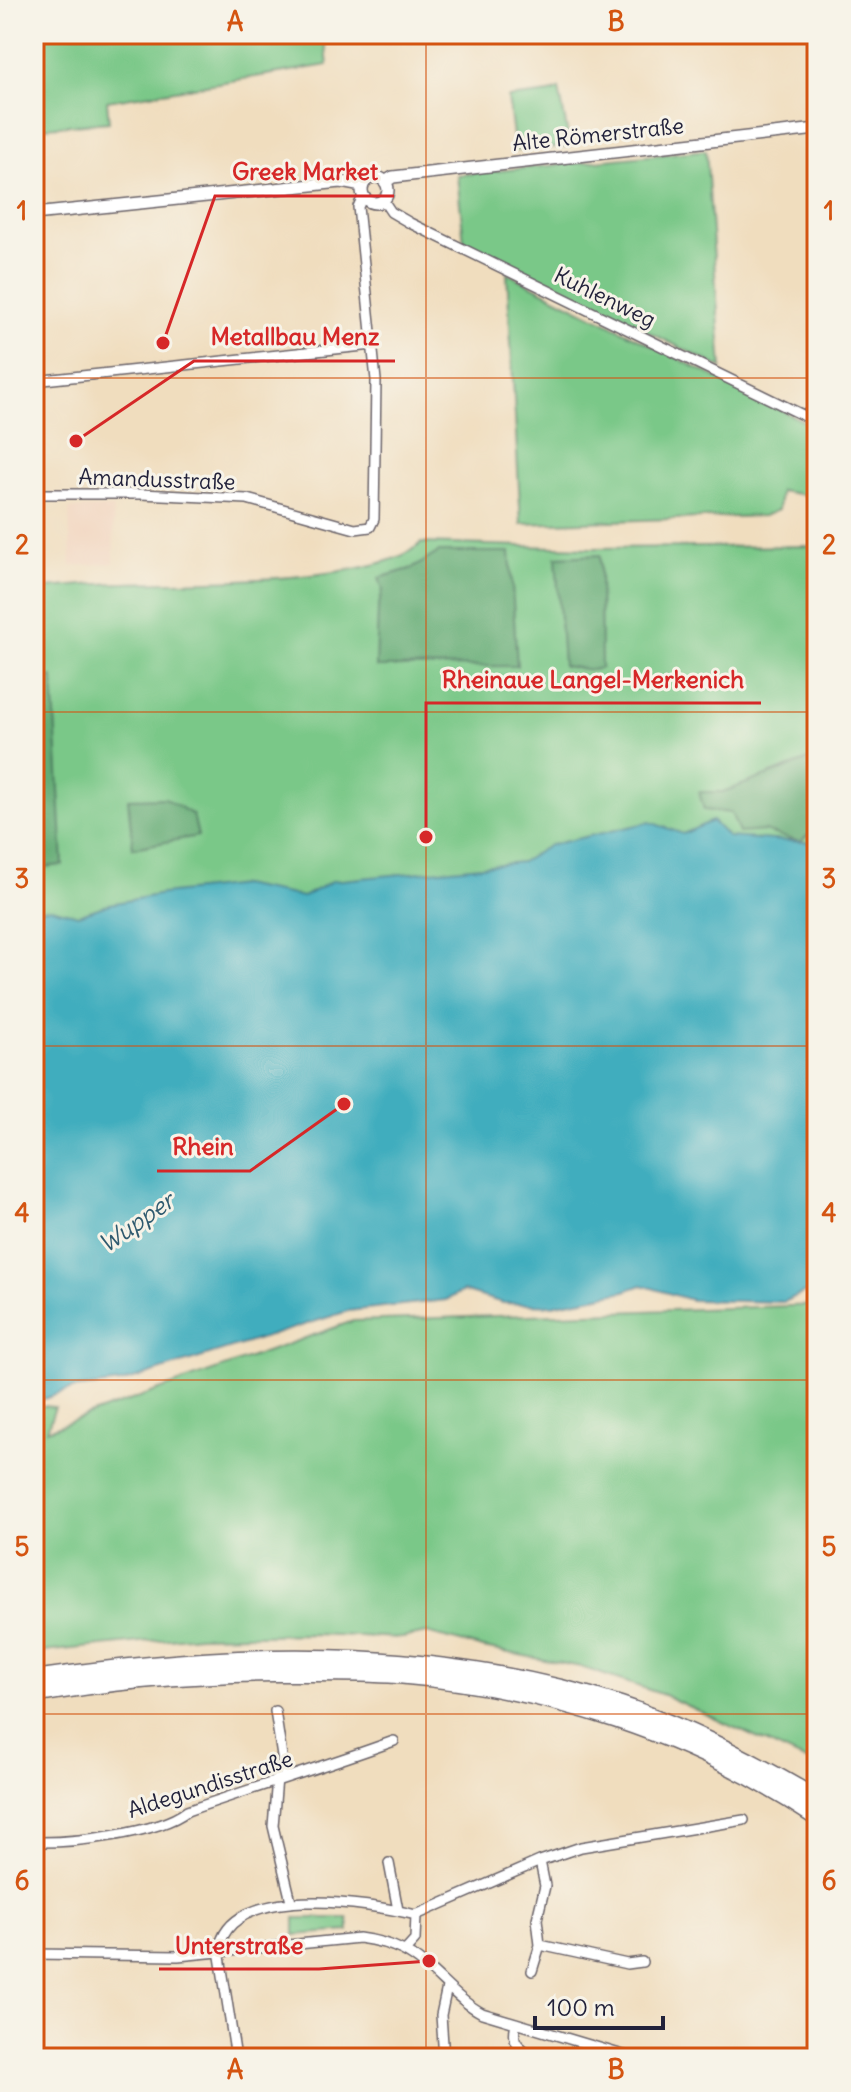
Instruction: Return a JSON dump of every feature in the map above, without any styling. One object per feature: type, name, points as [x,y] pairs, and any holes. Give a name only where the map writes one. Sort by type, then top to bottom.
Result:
[{"type":"highway","points":[[34,1679],[172,1661],[258,1658],[367,1658],[508,1675],[622,1706],[663,1721],[740,1755],[817,1799]]},
{"type":"highway","points":[[34,1695],[150,1679],[241,1674],[395,1675],[480,1686],[578,1708],[649,1732],[713,1758],[817,1818]]},
{"type":"street","name":"Alte Römerstraße","points":[[363,191],[370,178],[378,177],[385,182],[393,177],[817,129]]},
{"type":"street","name":"Alte Römerstraße","points":[[34,214],[341,182],[363,191],[370,202],[383,200]]},
{"type":"street","points":[[383,200],[387,194],[385,182]]},
{"type":"street","points":[[34,381],[373,345],[358,207],[363,191]]},
{"type":"street","name":"Kuhlenweg","points":[[383,200],[391,212],[410,223],[817,422]]},
{"type":"street","name":"Amandusstraße","points":[[34,494],[141,494],[247,499],[355,529],[370,527],[374,519],[376,380],[373,345]]},
{"type":"street","points":[[275,1711],[281,1777],[273,1826],[291,1901]]},
{"type":"street","name":"Aldegundisstraße","points":[[34,1842],[71,1843],[154,1826],[281,1777],[394,1741]]},
{"type":"street","points":[[236,2058],[219,1950],[228,1927],[254,1911],[291,1901],[313,1900],[416,1915],[540,1861],[581,1847],[744,1820]]},
{"type":"street","points":[[532,1971],[540,1945],[537,1919],[545,1886],[540,1861]]},
{"type":"street","points":[[389,1863],[398,1910]]},
{"type":"street","points":[[405,1951],[415,1940],[416,1915]]},
{"type":"street","points":[[34,1954],[178,1956],[359,1938],[385,1942],[405,1951],[482,2013],[633,2058]]},
{"type":"street","points":[[540,1945],[627,1964],[642,1962]]},
{"type":"street","points":[[430,2058],[444,2058],[441,2015],[447,1987]]},
{"type":"street","points":[[516,2023],[515,2042],[534,2058]]},
{"type":"shaded area","points":[[113,508],[114,563],[71,566],[69,509]]},
{"type":"green space","points":[[34,34],[324,34],[328,65],[107,101],[109,122],[34,128]]},
{"type":"green space","points":[[559,89],[570,146],[515,151],[508,98]]},
{"type":"green space","points":[[706,150],[722,368],[464,242],[457,175]]},
{"type":"green space","points":[[507,273],[817,428],[817,497],[780,491],[778,510],[764,516],[521,524]]},
{"type":"green space","points":[[421,543],[591,548],[817,546],[817,1086],[34,1130],[34,589],[281,578],[327,573],[400,556]]},
{"type":"green space","points":[[439,552],[510,552],[517,666],[376,667],[378,608],[383,590],[379,578],[413,568]]},
{"type":"green space","points":[[600,555],[601,668],[592,670],[563,666],[556,557]]},
{"type":"green space","points":[[53,677],[63,865],[34,868],[34,678]]},
{"type":"green space","points":[[817,757],[817,828],[800,842],[764,831],[739,833],[731,813],[704,810],[699,792],[723,792]]},
{"type":"green space","points":[[165,798],[193,815],[198,836],[133,848],[128,799]]},
{"type":"green space","points":[[817,1305],[817,1766],[664,1695],[581,1667],[483,1648],[427,1633],[402,1638],[312,1634],[198,1636],[34,1653],[34,1405],[55,1407],[47,1430],[353,1321]]},
{"type":"green space","points":[[295,1918],[348,1918],[349,1931],[295,1935]]},
{"type":"water","name":"Wupper","points":[[712,821],[728,837],[817,843],[817,1287],[783,1302],[691,1300],[642,1285],[552,1305],[503,1303],[463,1291],[446,1300],[348,1311],[121,1383],[72,1389],[41,1400],[34,1399],[34,910],[51,908],[78,915],[110,904],[162,894],[241,885],[303,897],[332,881],[521,862],[550,845],[650,822],[683,834]]},
{"type":"place","name":"Greek Market","points":[[163,343]]},
{"type":"place","name":"Metallbau Menz","points":[[76,441]]},
{"type":"place","name":"Rheinaue Langel-Merkenich","points":[[426,837]]},
{"type":"place","name":"Rhein","points":[[344,1104]]},
{"type":"place","name":"Unterstraße","points":[[429,1961]]}]
